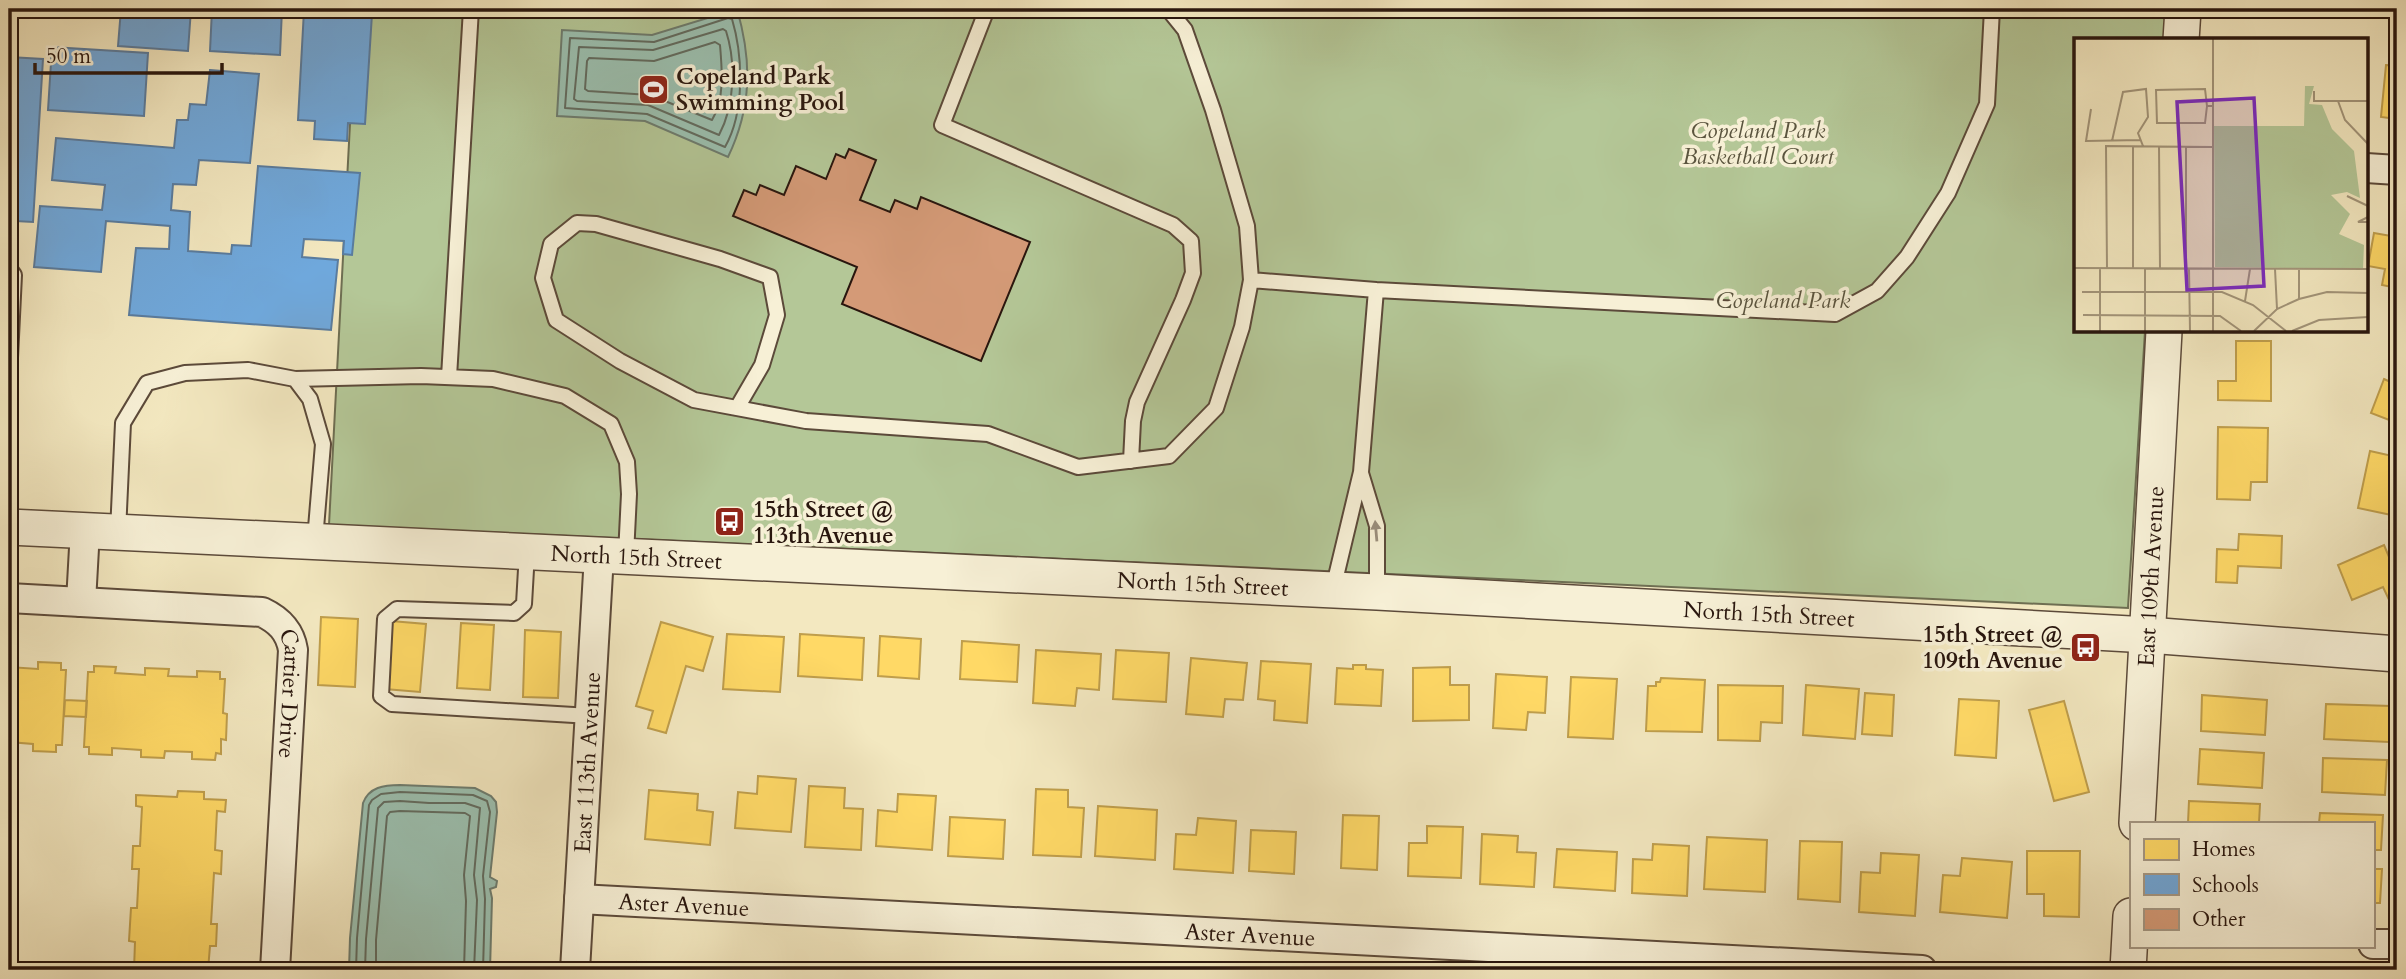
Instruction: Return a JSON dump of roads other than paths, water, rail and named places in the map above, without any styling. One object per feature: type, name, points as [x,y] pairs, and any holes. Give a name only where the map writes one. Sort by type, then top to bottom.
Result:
[{"type":"street","points":[[2181,38],[2183,9]]},
{"type":"street","points":[[2368,169],[2397,170]]},
{"type":"street","name":"East 109th Avenue","points":[[2137,822],[2164,332]]},
{"type":"street","name":"North 15th Street","points":[[9,527],[1333,589],[2148,635],[2397,654]]},
{"type":"street","points":[[81,601],[102,531]]},
{"type":"street","name":"East 113th Avenue","points":[[575,970],[590,716],[612,556]]},
{"type":"street","name":"Cartier Drive","points":[[9,598],[262,612],[281,623],[292,641],[293,650],[275,970]]},
{"type":"street","name":"Aster Avenue","points":[[579,899],[1922,970]]},
{"type":"street","points":[[2374,944],[2397,944]]},
{"type":"lane","points":[[449,377],[471,9]]},
{"type":"lane","points":[[987,9],[942,125],[1173,225],[1191,241],[1193,273],[1138,402],[1133,421],[1131,461]]},
{"type":"lane","points":[[737,408],[762,365],[777,316],[770,277],[720,259],[596,224],[577,223],[551,244],[543,278],[556,320],[620,361],[694,400],[806,421],[988,434],[1077,467],[1169,456],[1216,408],[1242,327],[1251,280],[1247,226],[1213,110],[1185,30],[1168,9]]},
{"type":"lane","points":[[1251,280],[1376,290],[1835,314],[1877,291],[1907,257],[1948,193],[1987,104],[1992,9]]},
{"type":"lane","points":[[9,268],[14,275],[9,378]]},
{"type":"lane","points":[[1333,589],[1361,472],[1376,290]]},
{"type":"lane","points":[[102,531],[123,424],[147,383],[185,373],[248,370],[295,379],[493,379],[565,396],[611,424],[627,463],[629,494],[612,556]]},
{"type":"lane","points":[[295,379],[310,399],[323,444],[315,540]]},
{"type":"lane","points":[[1361,472],[1377,526],[1377,592]]},
{"type":"lane","points":[[527,552],[523,604],[514,613],[397,609],[385,619],[381,696],[392,704],[590,716]]},
{"type":"water","name":"Copeland Park Swimming Pool","points":[[737,9],[745,47],[747,84],[742,120],[728,157],[645,121],[557,116],[562,30],[652,35]]},
{"type":"water","points":[[400,785],[475,788],[491,796],[496,802],[490,877],[497,881],[496,887],[490,889],[490,970],[349,970],[363,803],[373,790]]},
{"type":"place","name":"Copeland Park Swimming Pool","points":[[653,89]]},
{"type":"place","name":"15th Street @ 113th Avenue","points":[[730,522]]},
{"type":"place","name":"15th Street @ 109th Avenue","points":[[2086,647]]},
{"type":"park label","name":"Copeland Park Basketball Court","points":[[1758,143]]},
{"type":"park label","name":"Copeland Park","points":[[1783,300]]}]
